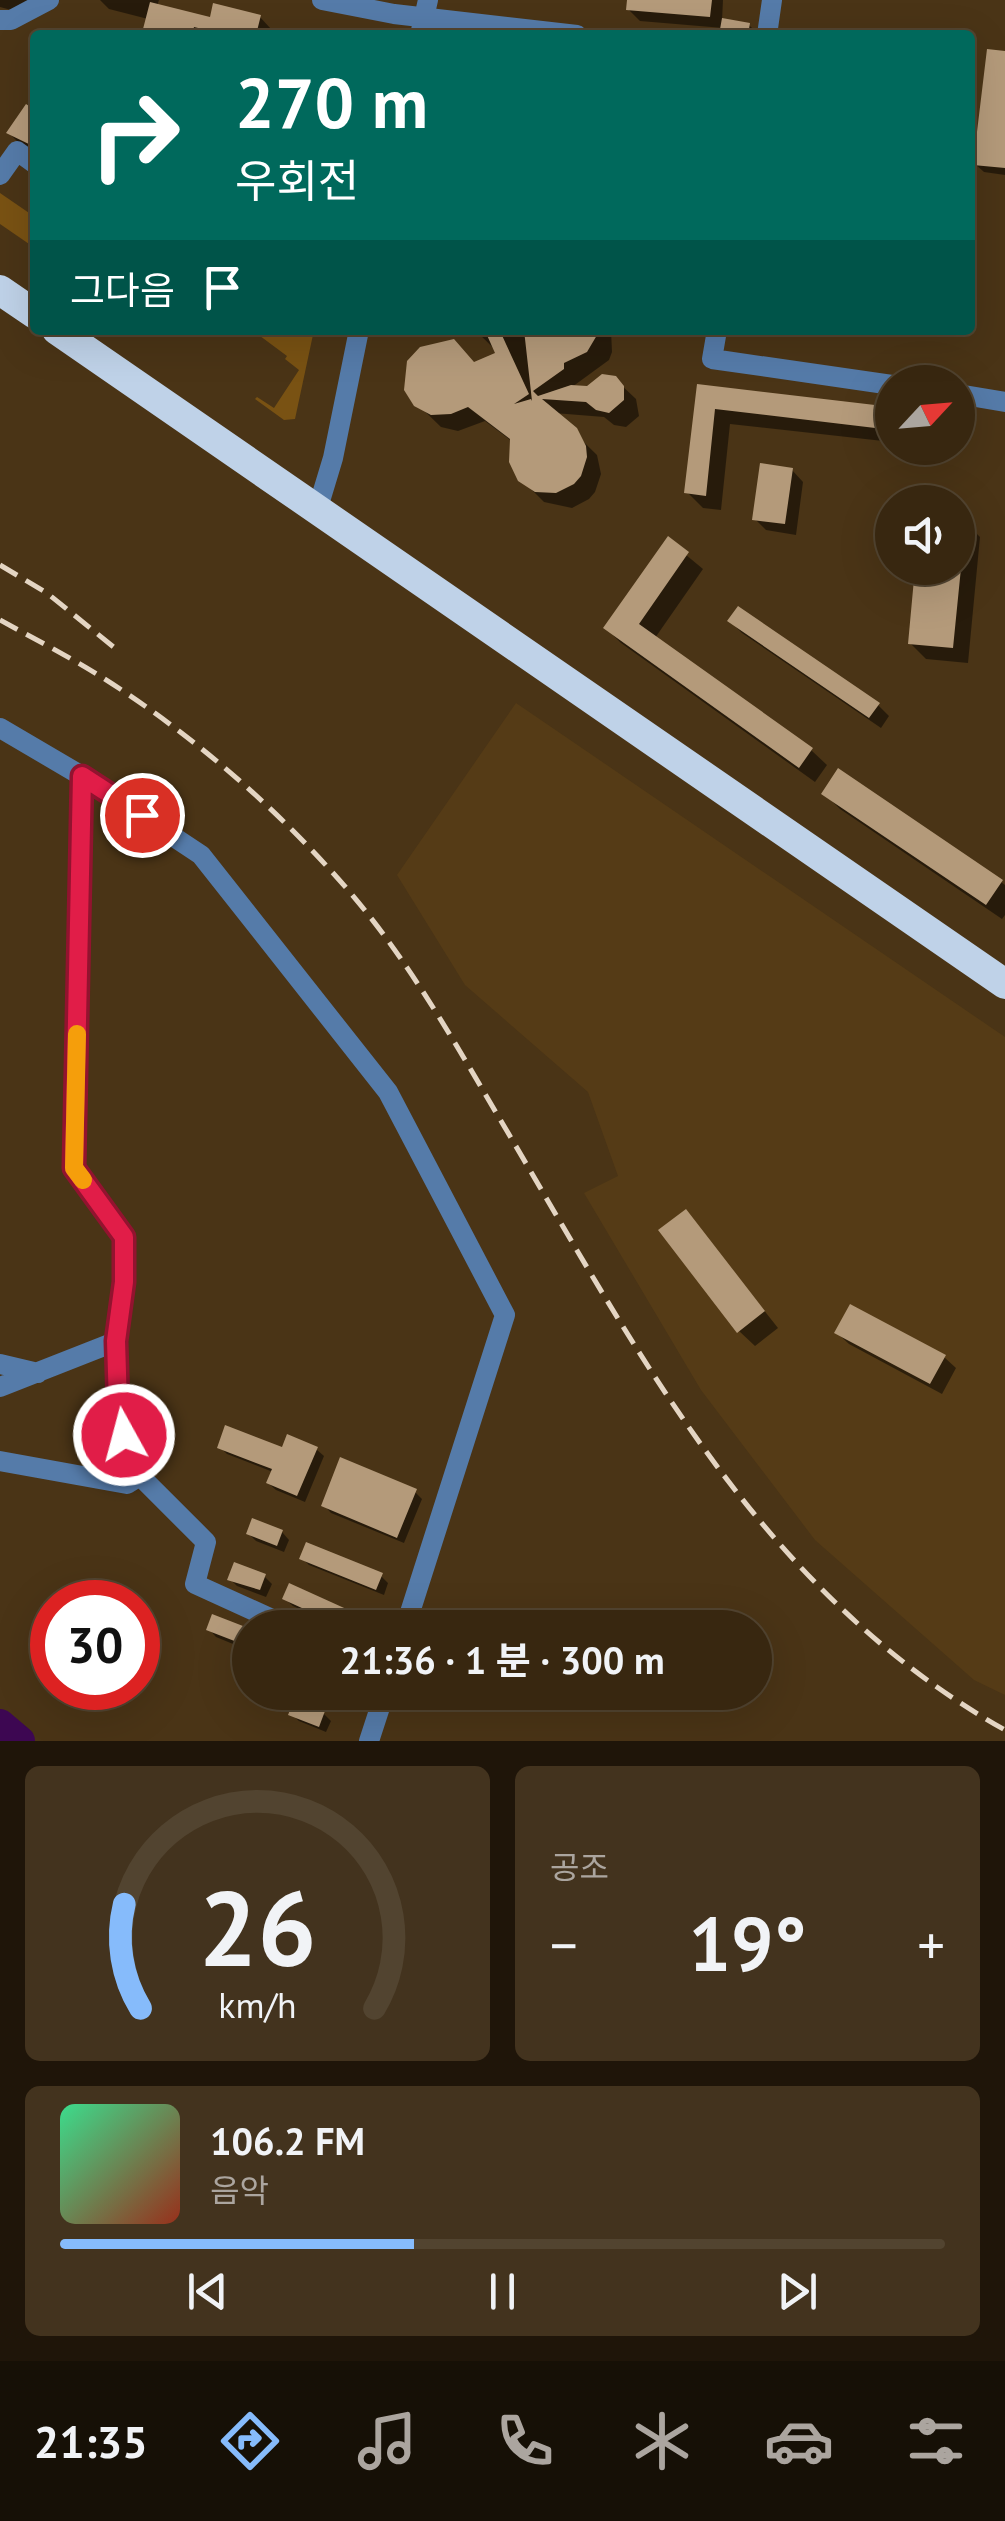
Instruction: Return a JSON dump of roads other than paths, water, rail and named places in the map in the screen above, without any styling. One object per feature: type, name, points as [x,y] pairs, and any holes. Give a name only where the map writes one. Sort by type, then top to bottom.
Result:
[{"type":"highway","points":[[0,290],[30,311]]},
{"type":"highway","points":[[65,335],[1005,984]]},
{"type":"street","points":[[0,20],[12,20],[49,0]]},
{"type":"street","points":[[322,0],[424,18],[532,30]]},
{"type":"street","points":[[769,30],[772,0]]},
{"type":"street","points":[[0,175],[17,151],[30,160]]},
{"type":"street","points":[[317,511],[333,458],[358,335]]},
{"type":"street","points":[[715,335],[712,359],[875,383]]},
{"type":"street","points":[[975,396],[1001,399]]},
{"type":"street","points":[[0,728],[202,854],[388,1092],[505,1316],[412,1610]]},
{"type":"street","points":[[82,776],[74,1168],[124,1237],[124,1282],[116,1341],[118,1404],[130,1466],[206,1542],[195,1584],[252,1610]]},
{"type":"street","points":[[0,1387],[116,1341]]},
{"type":"street","points":[[0,1364],[38,1373]]},
{"type":"street","points":[[0,1461],[127,1484],[140,1476]]},
{"type":"street","points":[[369,1741],[379,1710]]},
{"type":"waterway","points":[[0,1724],[20,1741]]},
{"type":"railway","points":[[0,565],[47,593],[121,653]]},
{"type":"railway","points":[[0,620],[100,676],[168,722],[232,774],[321,860],[371,917],[412,975],[658,1382],[715,1463],[776,1540],[844,1611],[920,1674],[1005,1730]]}]
